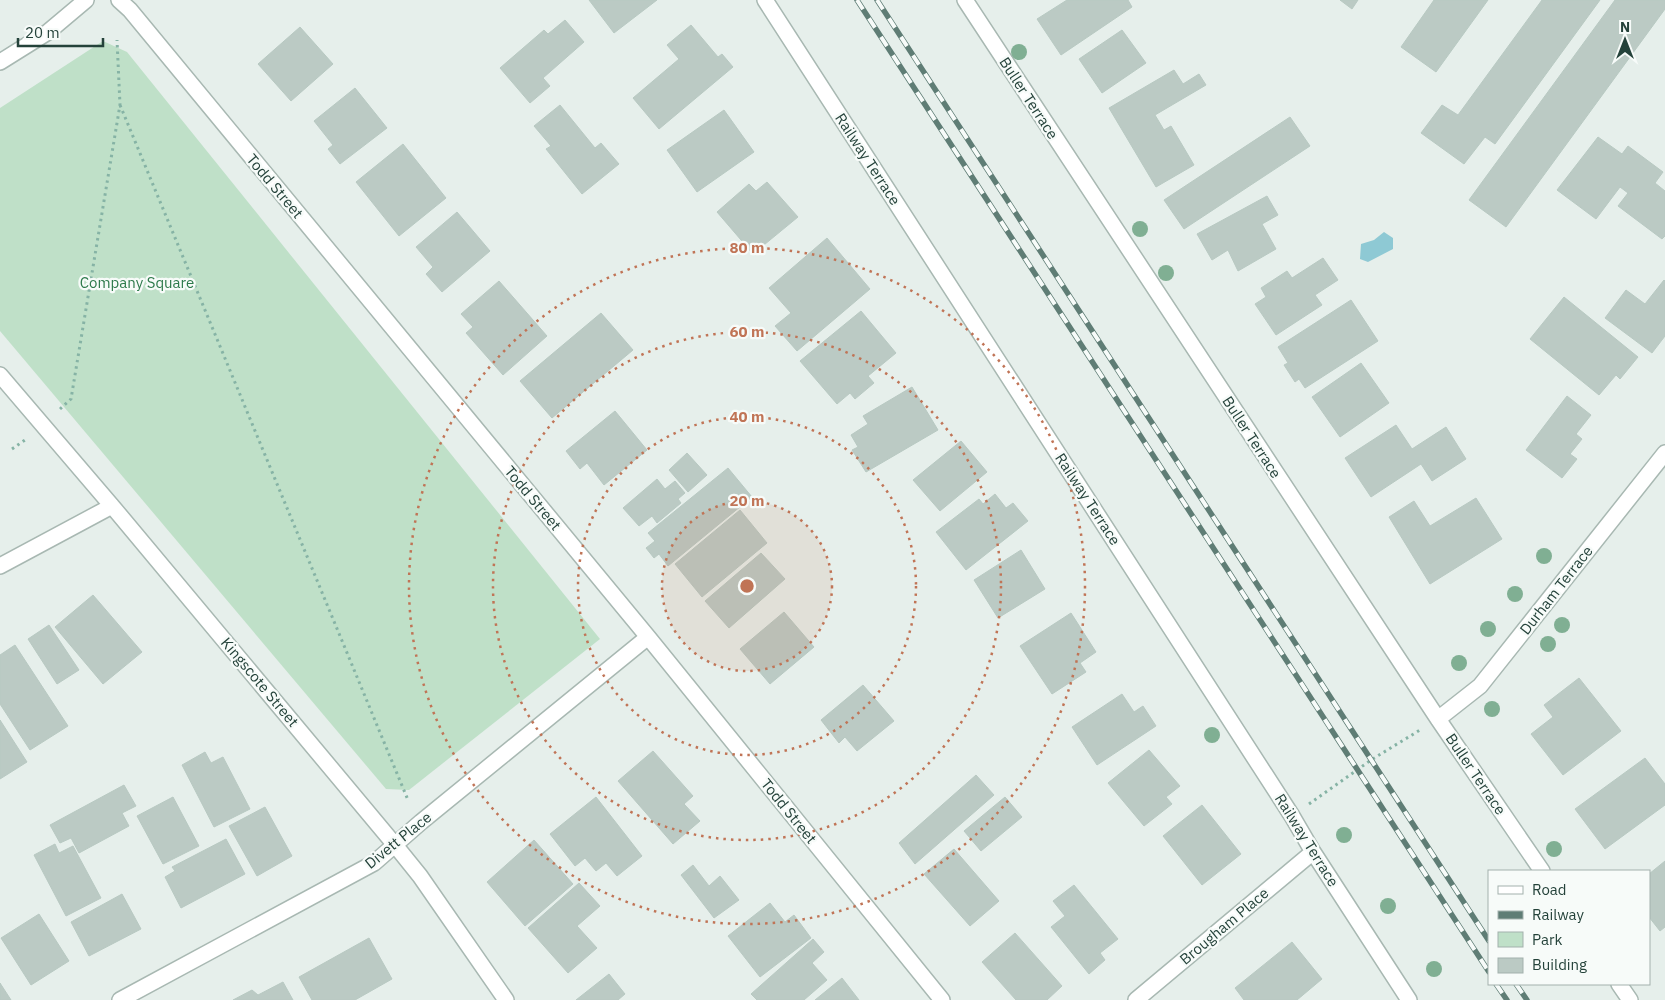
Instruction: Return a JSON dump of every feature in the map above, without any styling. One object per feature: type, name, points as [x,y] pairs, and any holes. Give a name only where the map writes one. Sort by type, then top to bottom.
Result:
[{"type":"street","points":[[0,62],[48,32],[86,0]]},
{"type":"street","name":"Todd Street","points":[[119,0],[136,18],[648,637],[942,1000]]},
{"type":"street","name":"Railway Terrace","points":[[765,0],[1409,1000]]},
{"type":"street","name":"Buller Terrace","points":[[965,0],[1438,719],[1541,870]]},
{"type":"street","name":"Kingscote Street","points":[[0,375],[395,845],[420,876],[506,1000]]},
{"type":"street","name":"Durham Terrace","points":[[1438,719],[1480,686],[1665,452]]},
{"type":"street","points":[[0,566],[112,506]]},
{"type":"street","name":"Divett Place","points":[[120,1000],[374,862],[648,637]]},
{"type":"street","name":"Brougham Place","points":[[1136,1000],[1313,852]]},
{"type":"street","points":[[1620,985],[1630,1000]]},
{"type":"path","points":[[60,409],[71,399],[120,105],[117,40]]},
{"type":"path","points":[[120,105],[408,800]]},
{"type":"path","points":[[12,449],[25,440]]},
{"type":"path","points":[[1292,816],[1371,760],[1438,719]]},
{"type":"green space","name":"Company Square","points":[[103,41],[127,52],[600,639],[409,790],[386,789],[0,331],[0,108]]},
{"type":"water","points":[[1384,232],[1393,238],[1393,249],[1368,262],[1360,259],[1361,244],[1374,240]]},
{"type":"building","points":[[589,0],[657,0],[614,33]]},
{"type":"building","points":[[1067,0],[1128,0],[1132,7],[1061,55],[1037,19]]},
{"type":"building","points":[[1340,0],[1358,0],[1352,9]]},
{"type":"building","points":[[1434,0],[1488,0],[1436,72],[1401,47]]},
{"type":"building","points":[[1542,0],[1600,0],[1495,144],[1485,137],[1464,164],[1421,133],[1442,105],[1458,115]]},
{"type":"building","points":[[1615,0],[1665,0],[1665,9],[1506,227],[1469,200]]},
{"type":"building","points":[[565,20],[584,42],[543,78],[550,86],[530,103],[500,68],[544,30],[548,34]]},
{"type":"building","points":[[691,25],[718,57],[722,54],[733,67],[659,129],[633,98],[679,59],[667,45]]},
{"type":"building","points":[[300,27],[333,64],[291,101],[258,64]]},
{"type":"building","points":[[1122,30],[1146,63],[1102,93],[1079,59]]},
{"type":"building","points":[[1174,70],[1183,84],[1199,74],[1206,85],[1155,115],[1164,130],[1171,126],[1194,165],[1156,187],[1109,108]]},
{"type":"building","points":[[355,88],[387,128],[340,164],[328,149],[333,145],[314,121]]},
{"type":"building","points":[[560,105],[595,148],[601,143],[619,164],[582,194],[546,149],[551,146],[534,126]]},
{"type":"building","points":[[724,110],[754,152],[697,192],[667,150]]},
{"type":"building","points":[[1290,117],[1310,146],[1184,229],[1164,200]]},
{"type":"building","points":[[1598,137],[1622,154],[1628,146],[1663,172],[1655,183],[1665,191],[1665,236],[1662,239],[1618,206],[1628,193],[1620,187],[1596,219],[1557,190]]},
{"type":"building","points":[[403,144],[446,198],[399,236],[356,182]]},
{"type":"building","points":[[767,182],[798,217],[753,254],[717,212],[749,184],[756,191]]},
{"type":"building","points":[[1267,196],[1278,215],[1262,224],[1276,249],[1238,271],[1228,250],[1212,260],[1197,234]]},
{"type":"building","points":[[457,212],[490,251],[442,292],[426,274],[433,267],[416,247]]},
{"type":"building","points":[[827,238],[870,289],[797,351],[775,326],[791,313],[769,288]]},
{"type":"building","points":[[1323,258],[1338,280],[1315,295],[1322,305],[1276,335],[1255,304],[1266,297],[1261,288],[1287,271],[1292,278]]},
{"type":"building","points":[[1664,280],[1665,336],[1652,353],[1605,318],[1626,290],[1645,304]]},
{"type":"building","points":[[499,281],[547,336],[503,375],[466,333],[473,327],[461,314]]},
{"type":"building","points":[[1564,297],[1638,357],[1620,379],[1616,375],[1599,395],[1530,339]]},
{"type":"building","points":[[1351,300],[1378,341],[1305,388],[1299,379],[1295,382],[1284,365],[1288,363],[1278,347]]},
{"type":"building","points":[[861,311],[896,353],[868,376],[874,383],[855,399],[850,393],[837,404],[800,361]]},
{"type":"building","points":[[601,313],[633,350],[552,418],[520,381]]},
{"type":"building","points":[[1361,363],[1389,403],[1340,437],[1312,397]]},
{"type":"building","points":[[912,387],[938,430],[866,472],[852,450],[858,447],[851,435],[868,424],[863,416]]},
{"type":"building","points":[[1567,396],[1591,415],[1576,434],[1582,439],[1570,454],[1577,459],[1562,478],[1526,450]]},
{"type":"building","points":[[615,411],[647,450],[604,485],[587,463],[580,469],[566,451]]},
{"type":"building","points":[[1396,425],[1412,449],[1446,427],[1466,459],[1432,481],[1421,464],[1371,497],[1345,458]]},
{"type":"building","points":[[961,441],[987,472],[940,511],[913,480]]},
{"type":"building","points":[[687,453],[707,475],[688,492],[669,470]]},
{"type":"building","points":[[728,468],[752,497],[668,566],[659,554],[654,558],[646,548],[655,541],[648,533]]},
{"type":"building","points":[[657,479],[665,489],[675,481],[685,493],[678,499],[681,503],[657,523],[652,516],[639,526],[623,508]]},
{"type":"building","points":[[995,494],[1006,508],[1013,503],[1028,521],[966,570],[936,532],[979,499],[983,504]]},
{"type":"building","points":[[1476,498],[1502,539],[1430,584],[1389,517],[1414,501],[1430,526]]},
{"type":"building","points":[[740,510],[767,543],[702,597],[675,564]]},
{"type":"building","points":[[1021,550],[1045,589],[998,618],[974,580]]},
{"type":"building","points":[[761,553],[785,579],[729,628],[705,601]]},
{"type":"building","points":[[93,595],[142,652],[103,684],[55,627]]},
{"type":"building","points":[[784,612],[814,647],[770,684],[740,649]]},
{"type":"building","points":[[1071,613],[1096,652],[1080,663],[1086,672],[1052,694],[1020,646]]},
{"type":"building","points":[[49,625],[79,670],[57,684],[28,639]]},
{"type":"building","points":[[15,645],[68,726],[30,750],[0,704],[0,655]]},
{"type":"building","points":[[1579,678],[1621,731],[1563,775],[1531,734],[1553,717],[1544,705]]},
{"type":"building","points":[[863,685],[894,721],[857,751],[845,737],[839,743],[821,720]]},
{"type":"building","points":[[1122,694],[1134,712],[1143,706],[1156,726],[1097,765],[1072,727]]},
{"type":"building","points":[[0,720],[27,762],[0,779]]},
{"type":"building","points":[[1149,750],[1180,786],[1166,797],[1172,804],[1144,826],[1108,783]]},
{"type":"building","points":[[653,751],[693,796],[684,804],[700,821],[673,844],[618,781]]},
{"type":"building","points":[[205,752],[211,763],[223,757],[250,809],[214,827],[182,765]]},
{"type":"building","points":[[1645,758],[1665,784],[1665,805],[1605,849],[1575,809]]},
{"type":"building","points":[[976,775],[994,795],[915,864],[899,843]]},
{"type":"building","points":[[124,785],[136,806],[122,813],[129,826],[79,853],[71,838],[60,843],[50,825]]},
{"type":"building","points":[[173,797],[199,846],[163,864],[137,816]]},
{"type":"building","points":[[596,797],[642,856],[617,876],[606,863],[596,871],[585,858],[575,866],[550,834]]},
{"type":"building","points":[[1005,797],[1022,817],[981,851],[964,831]]},
{"type":"building","points":[[1202,805],[1241,854],[1202,885],[1163,836]]},
{"type":"building","points":[[265,807],[292,856],[257,876],[229,826]]},
{"type":"building","points":[[226,839],[245,874],[181,908],[165,877],[175,871],[172,867]]},
{"type":"building","points":[[534,840],[573,884],[525,926],[487,882]]},
{"type":"building","points":[[55,844],[59,853],[73,846],[101,898],[66,916],[34,855]]},
{"type":"building","points":[[954,849],[999,901],[970,926],[924,874]]},
{"type":"building","points":[[1665,861],[1665,927],[1660,931],[1650,918],[1650,873]]},
{"type":"building","points":[[693,865],[709,886],[720,876],[739,900],[714,918],[681,875]]},
{"type":"building","points":[[579,883],[600,906],[577,926],[597,948],[568,973],[528,928]]},
{"type":"building","points":[[1074,885],[1118,939],[1100,953],[1105,960],[1089,974],[1051,927],[1065,916],[1053,901]]},
{"type":"building","points":[[122,894],[141,929],[89,956],[71,922]]},
{"type":"building","points":[[770,903],[785,922],[794,915],[811,938],[760,977],[728,936]]},
{"type":"building","points":[[39,914],[69,961],[31,985],[1,938]]},
{"type":"building","points":[[1015,933],[1062,986],[1047,1000],[1016,1000],[982,962]]},
{"type":"building","points":[[369,938],[392,979],[355,1000],[312,1000],[299,977]]},
{"type":"building","points":[[813,939],[824,952],[812,963],[827,980],[804,1000],[757,1000],[751,994]]},
{"type":"building","points":[[1292,942],[1322,979],[1297,1000],[1244,1000],[1235,988]]},
{"type":"building","points":[[609,974],[625,994],[618,1000],[576,1000]]},
{"type":"building","points":[[842,978],[859,1000],[815,1000]]},
{"type":"building","points":[[283,982],[293,1000],[233,1000],[252,990],[258,995]]},
{"type":"building","points":[[0,983],[11,1000],[0,1000]]},
{"type":"railway","points":[[857,0],[1488,970]]},
{"type":"railway","points":[[877,0],[1488,939]]},
{"type":"railway","points":[[1497,985],[1507,1000]]},
{"type":"railway","points":[[1517,985],[1527,1000]]}]
